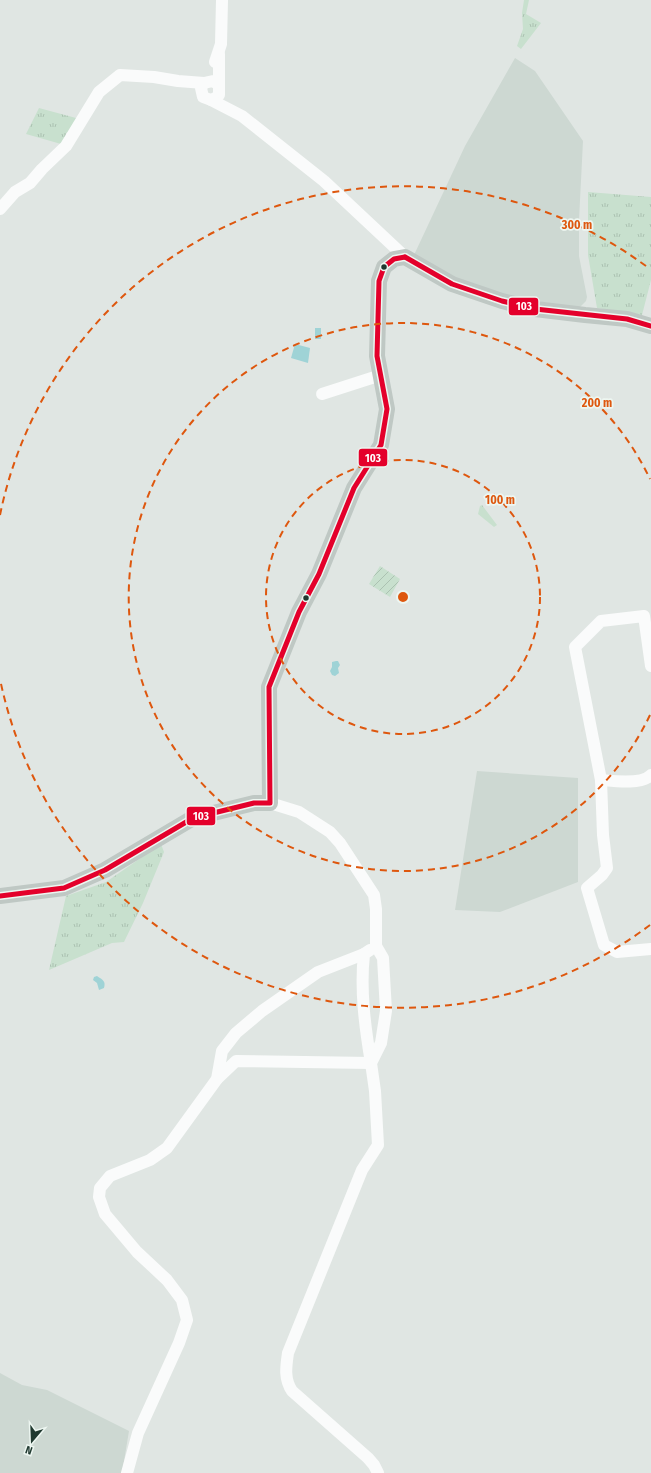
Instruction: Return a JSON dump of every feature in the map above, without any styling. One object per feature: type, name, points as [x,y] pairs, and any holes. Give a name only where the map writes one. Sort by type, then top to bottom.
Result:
[{"type":"main road","points":[[0,896],[64,888],[105,870],[193,818],[254,803],[270,803],[269,687],[299,612],[319,574],[354,488],[381,445],[387,409],[377,356],[379,281],[384,266],[394,259],[405,257],[452,284],[502,301],[535,309],[585,316],[627,319],[651,326]]},
{"type":"street","points":[[206,90],[221,44],[222,0]]},
{"type":"street","points":[[206,90],[217,98],[219,88],[219,54]]},
{"type":"street","points":[[0,209],[15,192],[30,183],[66,146],[99,92],[120,75],[154,77],[178,81],[206,90],[242,116],[324,181],[405,257]]},
{"type":"street","points":[[206,90],[213,81],[242,116]]},
{"type":"street","points":[[322,394],[381,375]]},
{"type":"street","points":[[651,666],[644,616],[602,621],[575,648],[601,780],[603,835],[607,868],[602,875],[587,888],[604,945],[618,952],[651,950]]},
{"type":"street","points":[[601,780],[626,782],[648,778],[651,775]]},
{"type":"street","points":[[270,803],[299,812],[330,832],[340,843],[374,895],[376,909],[376,946],[384,958],[386,1012],[381,1043],[371,1063]]},
{"type":"street","points":[[217,1079],[222,1051],[236,1033],[262,1011],[318,972],[364,954],[376,946]]},
{"type":"street","points":[[364,954],[362,970],[364,1023],[375,1091],[378,1145],[362,1170],[288,1353],[286,1371],[287,1381],[292,1391],[368,1458],[378,1473]]},
{"type":"street","points":[[127,1473],[138,1433],[180,1343],[187,1320],[182,1300],[167,1280],[137,1252],[105,1214],[99,1197],[100,1188],[110,1176],[150,1160],[167,1148],[217,1079],[236,1061],[371,1063]]},
{"type":"shaded area","points":[[515,58],[535,71],[583,141],[579,220],[579,256],[587,297],[586,301],[579,308],[505,296],[460,280],[414,255],[465,146]]},
{"type":"shaded area","points":[[477,771],[578,778],[578,882],[500,912],[455,910]]},
{"type":"shaded area","points":[[0,1373],[22,1385],[47,1390],[129,1431],[122,1473],[0,1473]]},
{"type":"green space","points":[[524,0],[529,0],[526,14],[541,23],[521,49],[517,46],[523,29],[522,13]]},
{"type":"green space","points":[[39,108],[76,118],[79,121],[71,132],[66,133],[66,139],[61,144],[26,134]]},
{"type":"green space","points":[[588,192],[651,197],[651,280],[642,315],[597,308],[588,255]]},
{"type":"green space","points":[[482,505],[497,525],[494,527],[478,514],[480,506]]},
{"type":"green space","points":[[380,566],[400,579],[390,597],[369,584]]},
{"type":"green space","points":[[161,844],[164,852],[143,903],[124,942],[112,943],[49,970],[66,896],[106,882]]},
{"type":"water","points":[[315,328],[321,328],[321,339],[315,339]]},
{"type":"water","points":[[295,344],[310,348],[308,363],[291,358]]},
{"type":"water","points":[[338,661],[340,665],[338,668],[339,673],[335,676],[332,675],[330,671],[332,662]]},
{"type":"water","points":[[97,976],[105,984],[104,988],[99,990],[97,983],[93,980],[94,977]]},
{"type":"transit line","name":"103","points":[[405,257],[452,284],[502,301],[535,309],[627,319],[651,326]]},
{"type":"transit line","name":"103","points":[[0,896],[64,888],[105,870],[193,818],[254,803],[270,803],[269,687],[299,612],[319,574],[354,488],[381,445],[387,409],[377,356],[379,281],[384,267],[394,259],[405,257]]}]
